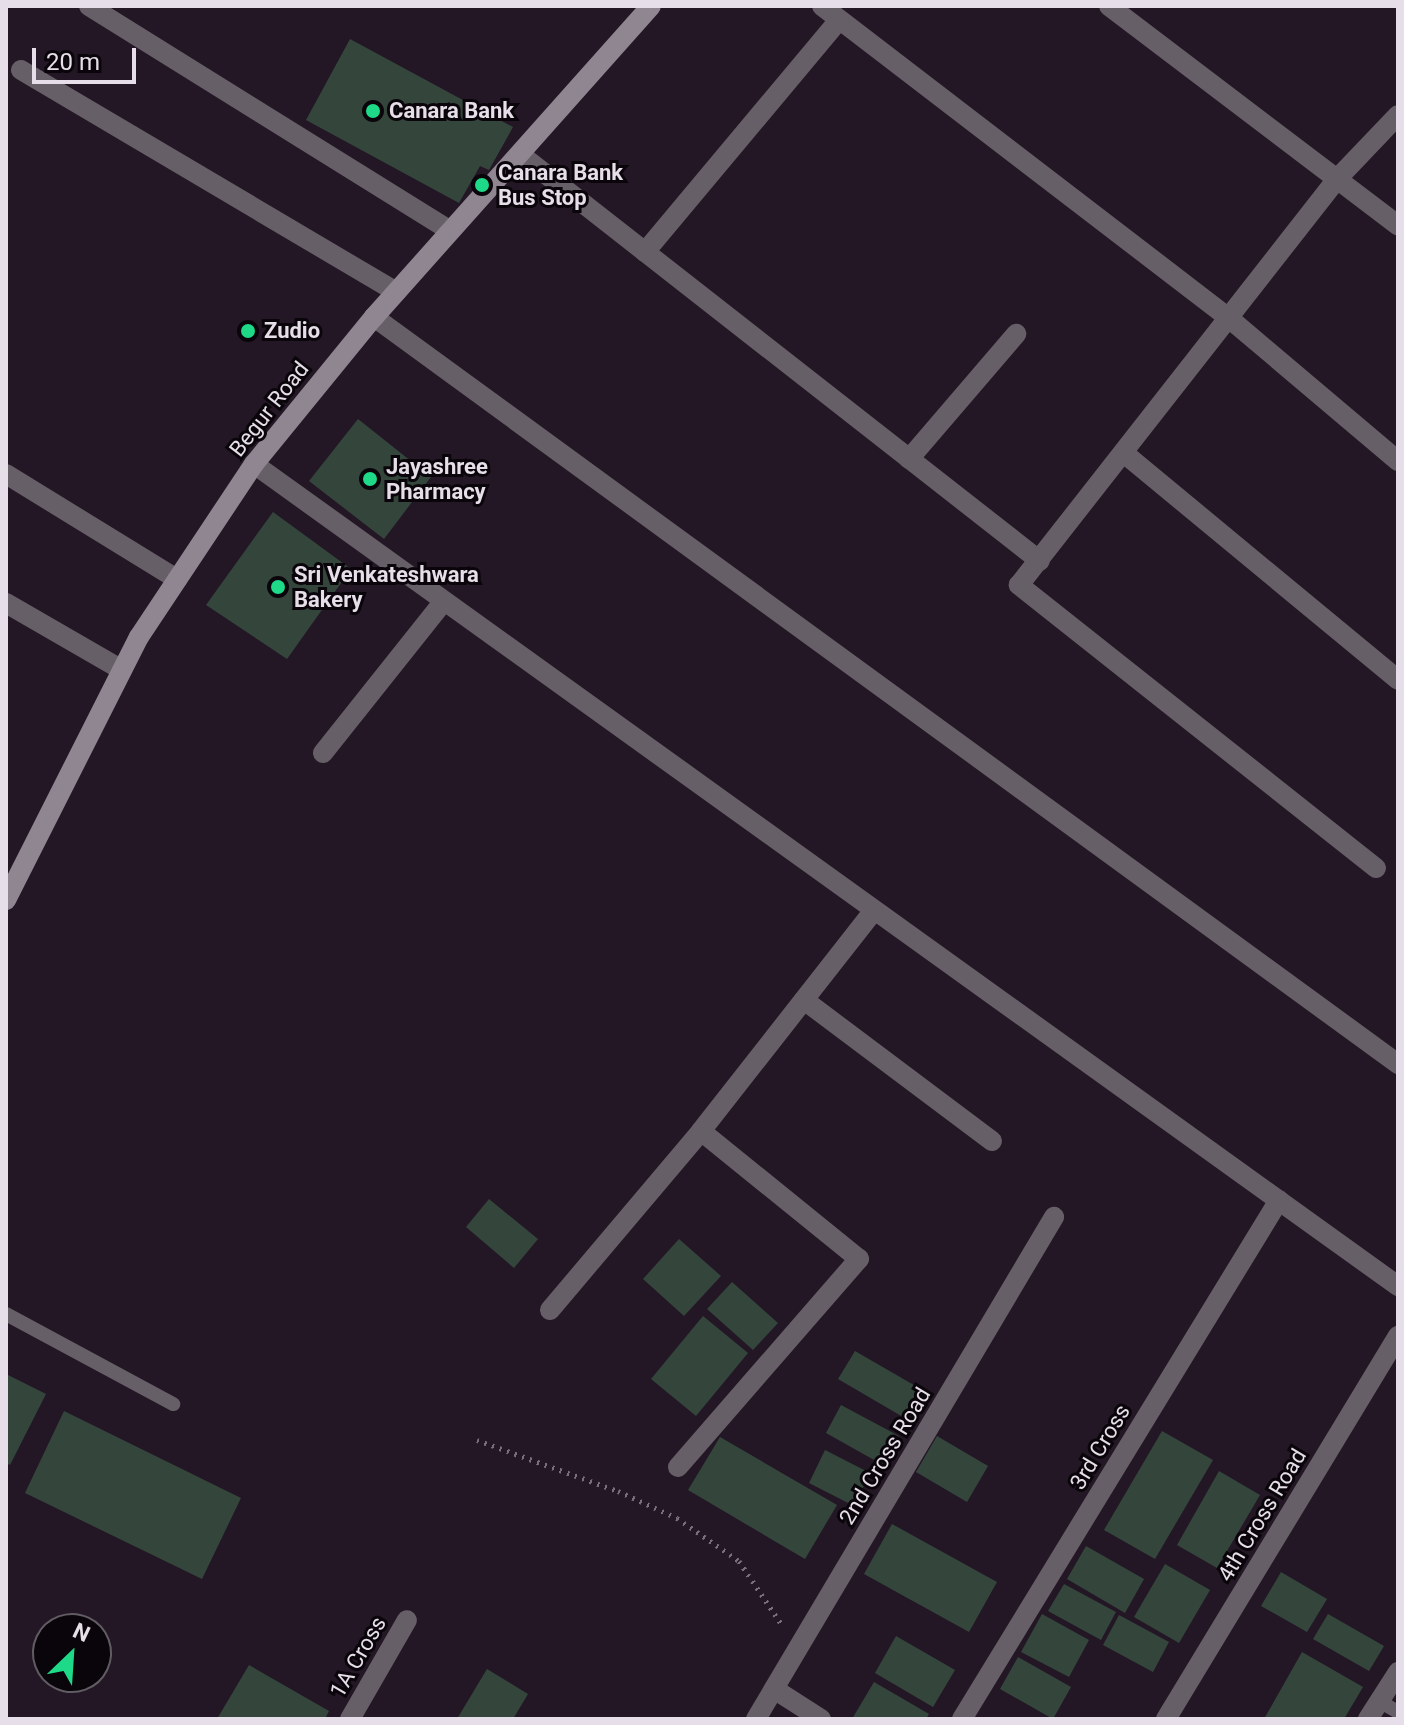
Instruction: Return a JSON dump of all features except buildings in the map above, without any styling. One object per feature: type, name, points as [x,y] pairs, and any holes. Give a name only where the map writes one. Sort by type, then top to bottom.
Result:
[{"type":"main road","name":"Begur Road","points":[[6,900],[122,670],[177,579],[254,464],[374,317],[651,6]]},
{"type":"street","points":[[89,6],[450,231]]},
{"type":"street","points":[[822,6],[1230,319],[1398,461]]},
{"type":"street","points":[[1109,6],[1398,225]]},
{"type":"street","points":[[645,252],[839,20]]},
{"type":"street","points":[[21,70],[396,292]]},
{"type":"street","points":[[1376,868],[1019,585],[1125,454],[1337,179],[1398,115]]},
{"type":"street","points":[[520,154],[1040,561]]},
{"type":"street","points":[[374,317],[1398,1064]]},
{"type":"street","points":[[909,459],[1016,334]]},
{"type":"street","points":[[1125,454],[1398,680]]},
{"type":"street","points":[[254,464],[873,912],[1398,1286]]},
{"type":"street","points":[[6,474],[177,579]]},
{"type":"street","points":[[323,753],[444,601]]},
{"type":"street","points":[[6,603],[122,670]]},
{"type":"street","points":[[550,1310],[701,1131],[873,912]]},
{"type":"street","points":[[804,1000],[992,1141]]},
{"type":"street","points":[[678,1467],[859,1259],[701,1131]]},
{"type":"street","name":"3rd Cross","points":[[962,1719],[1279,1200]]},
{"type":"street","name":"2nd Cross Road","points":[[756,1719],[1054,1217]]},
{"type":"street","name":"4th Cross Road","points":[[1166,1719],[1398,1336]]},
{"type":"street","name":"1A Cross","points":[[350,1719],[407,1620]]},
{"type":"street","points":[[1374,1710],[1398,1672]]},
{"type":"street","points":[[774,1689],[821,1719]]},
{"type":"lane","points":[[6,1314],[173,1404]]},
{"type":"lane","points":[[1374,1710],[1398,1712]]},
{"type":"path","points":[[477,1440],[618,1491],[677,1518],[739,1561],[798,1649]]},
{"type":"place","name":"Canara Bank","points":[[373,111]]},
{"type":"place","name":"Canara Bank Bus Stop","points":[[482,185]]},
{"type":"place","name":"Zudio","points":[[248,331]]},
{"type":"place","name":"Jayashree Pharmacy","points":[[370,479]]},
{"type":"place","name":"Sri Venkateshwara Bakery","points":[[278,587]]}]
